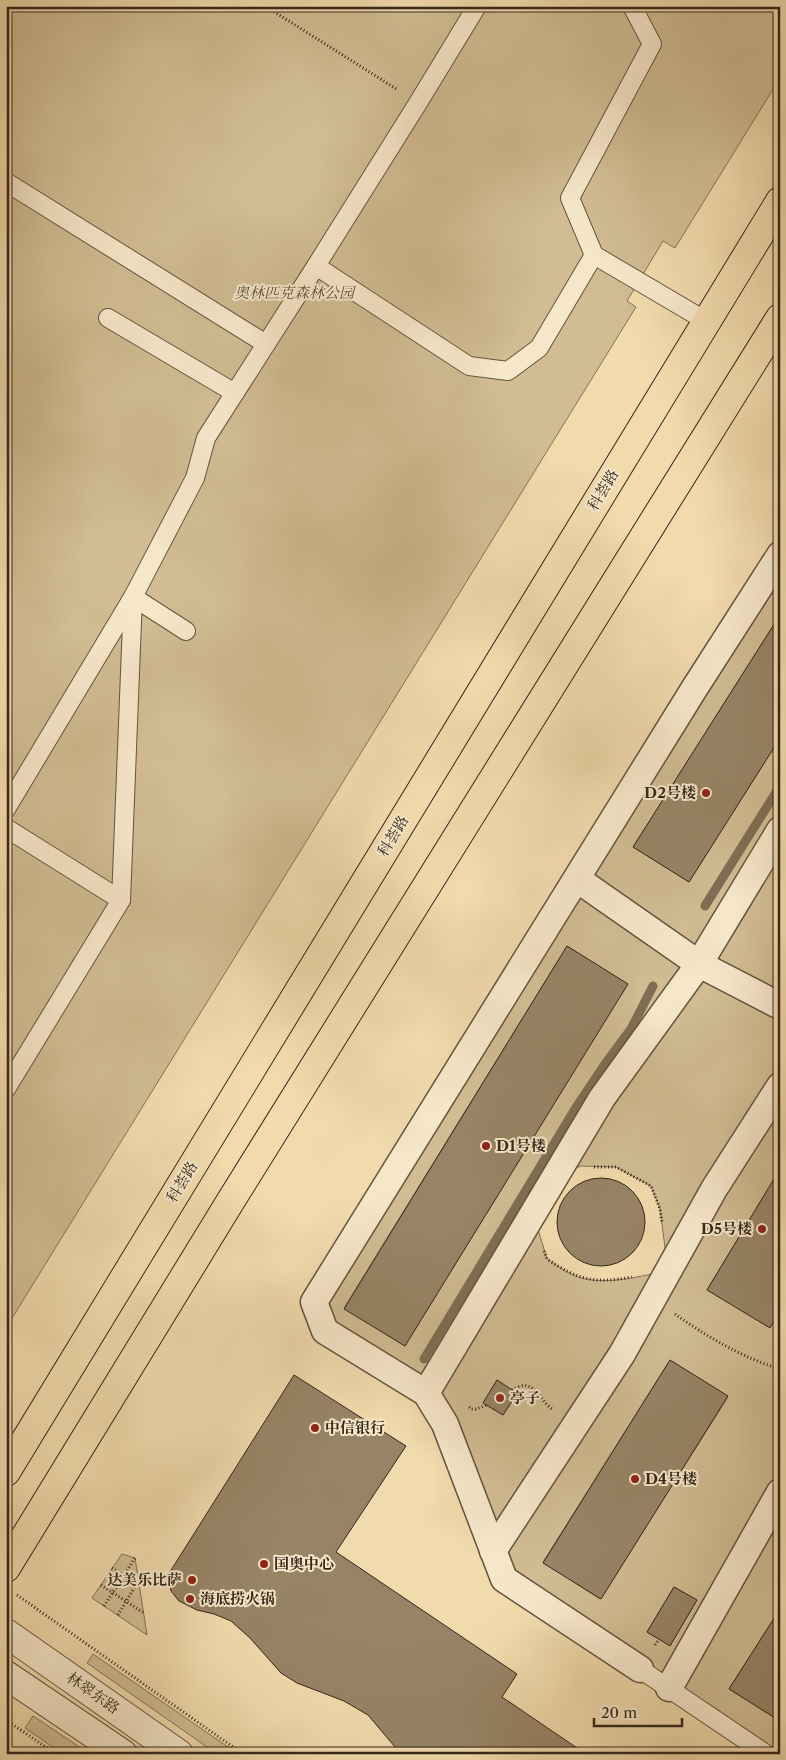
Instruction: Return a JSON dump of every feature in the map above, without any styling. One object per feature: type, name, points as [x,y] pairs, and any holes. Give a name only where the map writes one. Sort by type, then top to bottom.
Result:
[{"type":"main road","name":"科荟路","points":[[6,1472],[780,201]]},
{"type":"main road","points":[[10,1581],[236,1194],[780,318]]},
{"type":"street","points":[[640,1669],[504,1579],[444,1424],[426,1393],[325,1330],[314,1302],[780,555]]},
{"type":"street","points":[[426,1393],[602,1098],[699,964],[780,830]]},
{"type":"street","points":[[577,879],[699,964],[780,1006]]},
{"type":"street","points":[[493,1551],[622,1354],[714,1189],[780,1086]]},
{"type":"street","points":[[669,1688],[780,1492]]},
{"type":"street","name":"林翠东路","points":[[6,1633],[179,1754]]},
{"type":"street","points":[[6,1674],[123,1754]]},
{"type":"lane","points":[[6,809],[133,597],[195,478],[206,438],[316,266],[477,6]]},
{"type":"lane","points":[[632,6],[652,44],[570,198],[594,255],[706,321]]},
{"type":"lane","points":[[6,182],[266,344]]},
{"type":"lane","points":[[316,266],[469,366],[508,371],[539,348],[594,255]]},
{"type":"lane","points":[[108,318],[235,393]]},
{"type":"lane","points":[[133,597],[186,632]]},
{"type":"lane","points":[[6,1089],[121,900],[133,597]]},
{"type":"lane","points":[[6,828],[121,900]]},
{"type":"lane","points":[[640,1669],[766,1754]]},
{"type":"path","points":[[265,6],[418,103]]},
{"type":"path","points":[[533,1213],[547,1259],[577,1276],[595,1280],[619,1280],[668,1271],[660,1209],[651,1186],[616,1168],[581,1166],[555,1176]]},
{"type":"path","points":[[652,1299],[689,1324],[758,1363],[780,1369]]},
{"type":"path","points":[[512,1390],[520,1385],[530,1386],[540,1394],[545,1404],[556,1411],[561,1421],[573,1428]]},
{"type":"path","points":[[104,1606],[136,1558]]},
{"type":"path","points":[[112,1568],[138,1583],[118,1615]]},
{"type":"path","points":[[10,1581],[243,1754]]},
{"type":"path","points":[[101,1585],[144,1613]]},
{"type":"path","points":[[6,1720],[56,1754]]},
{"type":"green space","name":"奥林匹克森林公园","points":[[6,6],[780,6],[780,78],[675,248],[663,241],[627,301],[636,307],[6,1328]]},
{"type":"green space","points":[[780,555],[780,615],[633,847],[689,882],[780,738],[780,1169],[707,1290],[780,1311],[780,1609],[729,1689],[780,1721],[780,1754],[766,1754],[504,1579],[445,1424],[350,1347],[314,1302]],"holes":[[[567,946],[627,984],[405,1346],[344,1308]],[[581,1166],[616,1167],[651,1186],[660,1209],[668,1271],[623,1279],[589,1280],[578,1277],[547,1259],[533,1213],[555,1176]],[[670,1360],[728,1397],[600,1599],[543,1562]],[[497,1380],[517,1394],[503,1415],[483,1403]],[[674,1587],[697,1600],[670,1645],[647,1632]]]},
{"type":"green space","points":[[122,1554],[135,1558],[147,1635],[92,1598]]},
{"type":"green space","points":[[93,1654],[238,1754],[217,1754],[87,1663]]},
{"type":"green space","points":[[33,1716],[90,1754],[63,1754],[25,1728]]},
{"type":"building","name":"D2号楼","points":[[780,615],[780,738],[689,882],[633,847]]},
{"type":"building","name":"D1号楼","points":[[567,946],[628,984],[405,1346],[344,1309]]},
{"type":"building","name":"D5号楼","points":[[780,1169],[780,1311],[770,1328],[707,1290]]},
{"type":"building","points":[[601,1178],[618,1182],[632,1191],[641,1205],[645,1222],[641,1239],[632,1253],[618,1262],[601,1266],[584,1262],[570,1253],[561,1239],[557,1222],[561,1205],[570,1191],[584,1182]]},
{"type":"building","name":"D4号楼","points":[[670,1360],[728,1396],[601,1599],[543,1563]]},
{"type":"building","name":"国奥中心","points":[[294,1375],[406,1446],[336,1552],[517,1674],[502,1697],[586,1754],[401,1754],[368,1715],[344,1701],[297,1683],[281,1673],[250,1638],[231,1621],[197,1610],[179,1601],[171,1591],[168,1575]]},
{"type":"building","name":"亭子","points":[[497,1380],[517,1393],[503,1415],[483,1403]]},
{"type":"building","points":[[674,1587],[697,1600],[670,1646],[647,1632]]},
{"type":"building","points":[[780,1609],[780,1721],[729,1689]]},
{"type":"waterway","points":[[705,906],[780,786]]},
{"type":"waterway","points":[[424,1359],[575,1109],[631,1029],[653,986]]},
{"type":"place","name":"D2号楼","points":[[706,793]]},
{"type":"place","name":"D1号楼","points":[[486,1146]]},
{"type":"place","name":"D5号楼","points":[[762,1229]]},
{"type":"place","name":"亭子","points":[[500,1398]]},
{"type":"place","name":"中信银行","points":[[315,1428]]},
{"type":"place","name":"D4号楼","points":[[635,1479]]},
{"type":"place","name":"国奥中心","points":[[264,1564]]},
{"type":"place","name":"达美乐比萨","points":[[192,1580]]},
{"type":"place","name":"海底捞火锅","points":[[190,1599]]}]
